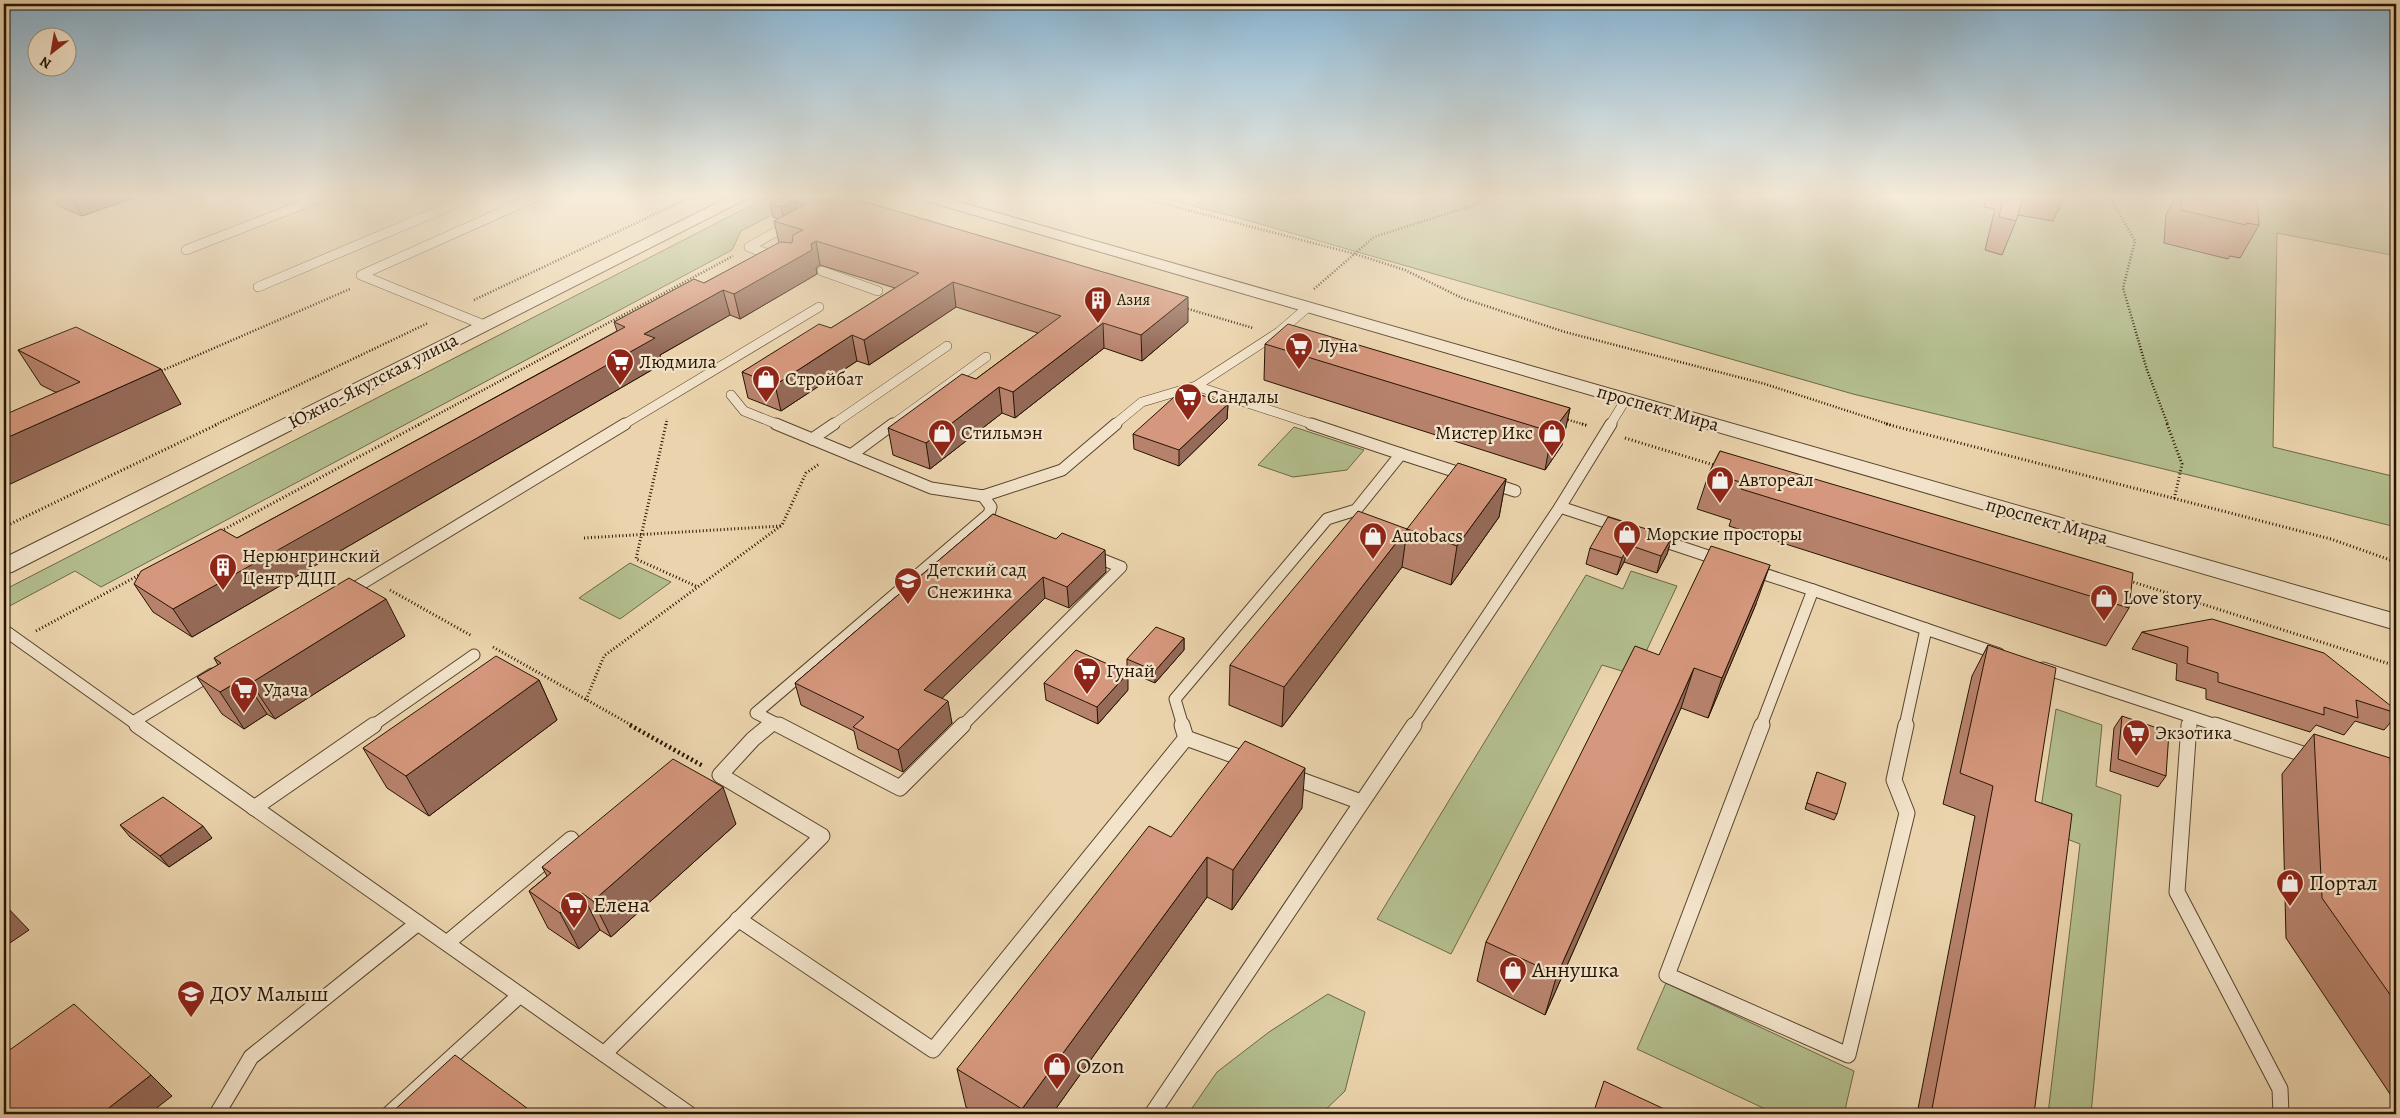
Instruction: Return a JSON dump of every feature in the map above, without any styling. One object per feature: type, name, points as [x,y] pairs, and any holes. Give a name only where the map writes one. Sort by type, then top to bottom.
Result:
[{"type":"street","name":"Южно-Якутская улица","points":[[4,567],[638,247]]},
{"type":"street","name":"проспект Мира","points":[[1104,247],[2396,622]]},
{"type":"lane","points":[[186,250],[193,247]]},
{"type":"lane","points":[[258,287],[351,247]]},
{"type":"lane","points":[[422,247],[361,275],[484,325]]},
{"type":"lane","points":[[750,247],[784,259]]},
{"type":"lane","points":[[822,272],[878,290]]},
{"type":"lane","points":[[731,395],[744,411],[931,488],[983,496],[1062,470],[1142,402],[1196,386],[1279,332],[1303,305]]},
{"type":"lane","points":[[336,599],[819,307]]},
{"type":"lane","points":[[812,438],[947,346]]},
{"type":"lane","points":[[851,455],[986,357]]},
{"type":"lane","points":[[1196,386],[1515,491]]},
{"type":"lane","points":[[1152,1114],[1560,507],[1626,399]]},
{"type":"lane","points":[[1186,738],[1175,699],[1326,519],[1356,510],[1401,454]]},
{"type":"lane","points":[[983,496],[991,507],[994,516],[756,713],[900,788],[1121,567],[1077,550]]},
{"type":"lane","points":[[1560,507],[1813,590],[2011,658]]},
{"type":"lane","points":[[1813,590],[1667,975],[1848,1055],[1907,813],[1894,780],[1926,629]]},
{"type":"lane","points":[[4,630],[689,1114]]},
{"type":"lane","points":[[254,808],[474,656]]},
{"type":"lane","points":[[2030,664],[2321,760]]},
{"type":"lane","points":[[133,722],[226,666]]},
{"type":"lane","points":[[2190,718],[2177,892],[2280,1089],[2281,1114]]},
{"type":"lane","points":[[604,1054],[822,836],[720,775],[753,739],[773,722]]},
{"type":"lane","points":[[1186,738],[1260,765]]},
{"type":"lane","points":[[738,919],[933,1050],[1186,738]]},
{"type":"lane","points":[[1278,772],[1361,802]]},
{"type":"lane","points":[[446,943],[571,839]]},
{"type":"lane","points":[[217,1114],[251,1057],[418,923]]},
{"type":"lane","points":[[389,1114],[520,995]]},
{"type":"path","points":[[4,527],[585,247]]},
{"type":"path","points":[[213,536],[749,247]]},
{"type":"path","points":[[1329,247],[1405,270],[1462,298],[1565,332],[1764,384],[1870,420],[2331,539],[2396,562]]},
{"type":"path","points":[[1303,305],[1363,247]]},
{"type":"path","points":[[2133,247],[2123,288],[2147,370],[2182,464],[2174,500]]},
{"type":"path","points":[[154,374],[371,279]]},
{"type":"path","points":[[669,413],[636,559],[698,587]]},
{"type":"path","points":[[586,700],[604,656],[782,525],[806,474],[839,450]]},
{"type":"path","points":[[584,538],[782,525]]},
{"type":"path","points":[[19,640],[142,574]]},
{"type":"path","points":[[392,591],[476,638]]},
{"type":"path","points":[[485,643],[720,775]]},
{"type":"green space","points":[[670,247],[733,247],[732,250],[101,587],[75,571],[4,609],[4,590]]},
{"type":"green space","points":[[1341,247],[2277,247],[2273,447],[2396,477],[2396,527],[2201,478],[1853,394]]},
{"type":"green space","points":[[2350,247],[2396,247],[2396,256]]},
{"type":"green space","points":[[1294,427],[1364,450],[1347,470],[1293,477],[1258,465]]},
{"type":"green space","points":[[630,563],[671,582],[620,619],[579,598]]},
{"type":"green space","points":[[1631,571],[1677,586],[1635,675],[1602,665],[1451,954],[1377,919],[1586,575],[1623,589]]},
{"type":"green space","points":[[2056,709],[2102,725],[2096,786],[2121,795],[2091,1114],[2048,1114],[2080,844],[2038,828]]},
{"type":"green space","points":[[1666,983],[1854,1071],[1844,1114],[1776,1114],[1637,1049]]},
{"type":"green space","points":[[1328,994],[1365,1012],[1345,1091],[1321,1114],[1188,1114],[1217,1072],[1269,1032]]},
{"type":"building","points":[[770,247],[812,247],[812,250],[734,294],[723,290],[644,334],[655,338],[173,609],[134,584],[141,571],[221,529],[237,538],[625,327],[614,322],[694,279],[704,283]]},
{"type":"building","points":[[836,247],[1019,247],[1188,297],[1141,335],[1103,323],[1013,392],[999,387],[926,443],[888,428],[962,374],[976,379],[1061,316],[953,282],[864,340],[852,335],[775,385],[742,372],[819,324],[831,328],[919,273]]},
{"type":"building","points":[[1288,324],[1570,408],[1552,432],[1265,344]]},
{"type":"building","points":[[76,327],[161,369],[4,439],[4,415],[80,382],[18,350]]},
{"type":"building","points":[[1183,389],[1228,404],[1179,450],[1133,434]]},
{"type":"building","points":[[1720,451],[2133,573],[2129,608],[1741,489],[1744,483],[1709,473]]},
{"type":"building","points":[[1458,463],[1506,479],[1457,546],[1407,529]]},
{"type":"building","points":[[1358,511],[1407,529],[1284,687],[1230,665]]},
{"type":"building","points":[[993,514],[1056,539],[1062,533],[1105,550],[1067,587],[1043,577],[924,690],[948,701],[898,750],[853,727],[864,717],[795,683]]},
{"type":"building","points":[[1608,517],[1672,537],[1661,556],[1629,545],[1622,558],[1590,548]]},
{"type":"building","points":[[1711,546],[1770,565],[1722,678],[1694,668],[1557,975],[1486,942],[1635,646],[1659,655]]},
{"type":"building","points":[[349,578],[386,599],[251,683],[244,678],[220,692],[197,677],[221,663],[214,658]]},
{"type":"building","points":[[2212,619],[2324,653],[2396,710],[2396,713],[2356,700],[2358,718],[2324,707],[2324,715],[2218,682],[2218,673],[2187,663],[2188,647],[2142,632]]},
{"type":"building","points":[[1156,627],[1184,638],[1155,671],[1127,659]]},
{"type":"building","points":[[1988,645],[2056,668],[2035,801],[2072,814],[2034,1114],[1931,1114],[1993,786],[1960,773]]},
{"type":"building","points":[[1076,650],[1128,673],[1097,707],[1044,683]]},
{"type":"building","points":[[496,656],[539,680],[406,776],[363,748]]},
{"type":"building","points":[[2122,716],[2169,732],[2166,776],[2118,759]]},
{"type":"building","points":[[2314,734],[2390,758],[2396,816],[2396,1003],[2322,898]]},
{"type":"building","points":[[1245,741],[1305,768],[1233,870],[1207,857],[1022,1109],[957,1069],[1149,826],[1171,837]]},
{"type":"building","points":[[673,759],[723,787],[593,901],[582,893],[560,913],[529,891],[551,873],[542,867]]},
{"type":"building","points":[[1817,772],[1846,783],[1837,814],[1807,803]]},
{"type":"building","points":[[163,797],[203,826],[160,856],[120,825]]},
{"type":"building","points":[[74,1004],[151,1075],[101,1114],[4,1114],[4,1054]]},
{"type":"building","points":[[455,1055],[535,1114],[390,1114]]},
{"type":"building","points":[[1604,1081],[1675,1114],[1593,1114]]},
{"type":"place","name":"Азия","points":[[1098,324]]},
{"type":"place","name":"Луна","points":[[1299,370]]},
{"type":"place","name":"Людмила","points":[[620,386]]},
{"type":"place","name":"Стройбат","points":[[766,403]]},
{"type":"place","name":"Сандалы","points":[[1188,421]]},
{"type":"place","name":"Стильмэн","points":[[942,457]]},
{"type":"place","name":"Мистер Икс","points":[[1552,457]]},
{"type":"place","name":"Автореал","points":[[1720,504]]},
{"type":"place","name":"Морские просторы","points":[[1627,558]]},
{"type":"place","name":"Autobacs","points":[[1373,560]]},
{"type":"place","name":"Нерюнгринский Центр ДЦП","points":[[223,591]]},
{"type":"place","name":"Детский сад Снежинка","points":[[908,605]]},
{"type":"place","name":"Love story","points":[[2104,622]]},
{"type":"place","name":"Гунай","points":[[1087,695]]},
{"type":"place","name":"Удача","points":[[244,714]]},
{"type":"place","name":"Экзотика","points":[[2136,757]]},
{"type":"place","name":"Портал","points":[[2290,907]]},
{"type":"place","name":"Елена","points":[[574,929]]},
{"type":"place","name":"Аннушка","points":[[1513,994]]},
{"type":"place","name":"ДОУ Малыш","points":[[191,1018]]},
{"type":"place","name":"Ozon","points":[[1057,1090]]}]
